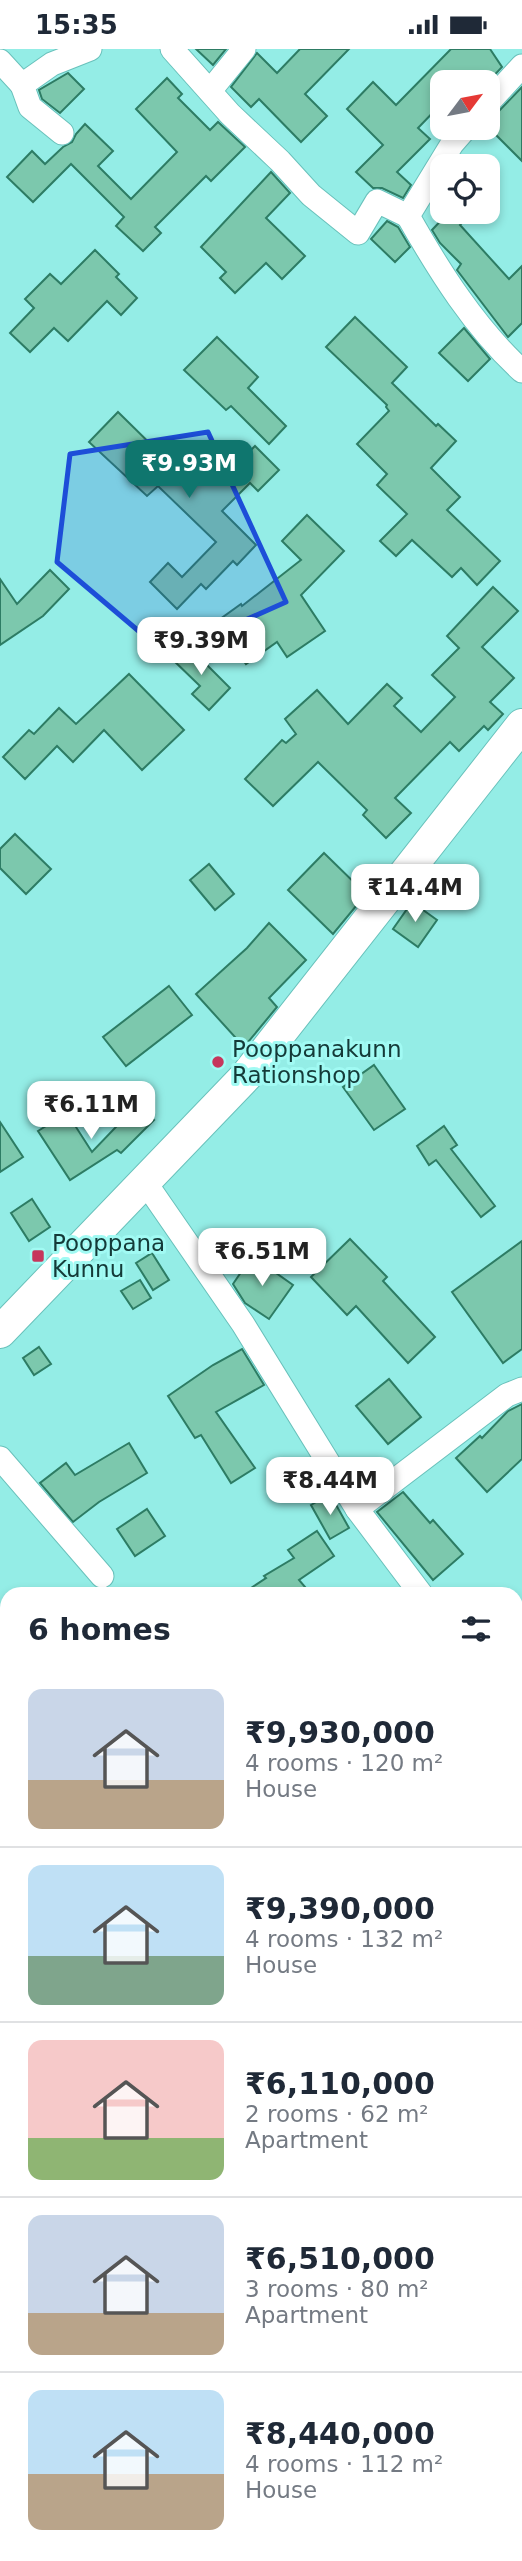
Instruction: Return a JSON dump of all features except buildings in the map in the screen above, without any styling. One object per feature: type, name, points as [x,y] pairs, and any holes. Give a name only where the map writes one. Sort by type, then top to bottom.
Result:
[{"type":"main road","points":[[0,1332],[247,1075],[522,725]]},
{"type":"street","points":[[22,85],[52,64],[90,49]]},
{"type":"street","points":[[173,49],[230,114],[280,161],[311,195],[358,233],[377,201],[408,216],[439,271],[506,356],[522,371]]},
{"type":"street","points":[[210,91],[244,49]]},
{"type":"street","points":[[0,61],[22,85],[30,107],[62,133]]},
{"type":"street","points":[[500,90],[522,66]]},
{"type":"street","points":[[408,216],[456,140]]},
{"type":"street","points":[[145,1182],[243,1324],[357,1509],[416,1587]]},
{"type":"street","points":[[357,1509],[507,1395],[522,1389]]},
{"type":"street","points":[[0,1458],[102,1576]]},
{"type":"highlighted area","points":[[208,432],[286,602],[167,655],[57,562],[70,454]]},
{"type":"place","name":"Pooppanakunn Rationshop","points":[[218,1062]]},
{"type":"place","name":"Pooppana Kunnu","points":[[38,1256]]}]
